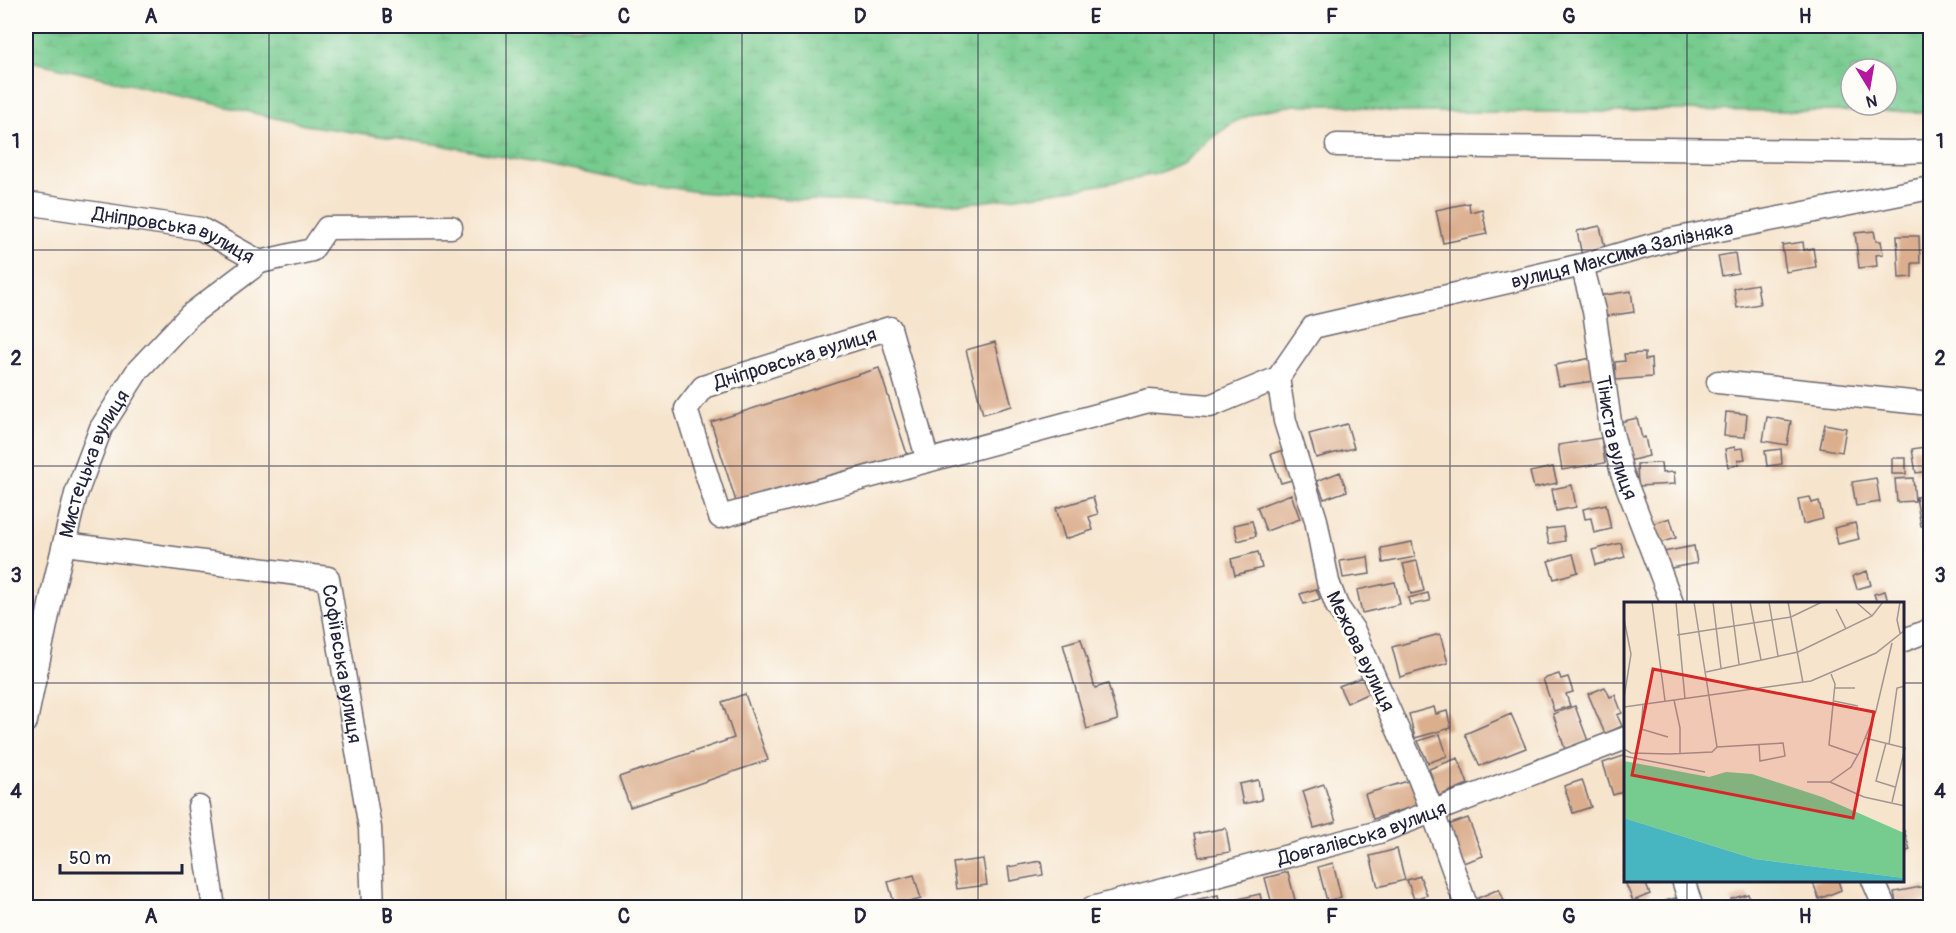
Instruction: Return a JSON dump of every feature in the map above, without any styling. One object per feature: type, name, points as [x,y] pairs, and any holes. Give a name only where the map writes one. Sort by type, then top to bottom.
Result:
[{"type":"street","points":[[1337,145],[1930,151]]},
{"type":"street","name":"вулиця Максима Залізняка","points":[[1278,378],[1313,327],[1582,265],[1669,240],[1930,188]]},
{"type":"street","name":"Дніпровська вулиця","points":[[26,203],[201,229],[260,262],[312,250],[327,228],[451,227]]},
{"type":"street","name":"Мистецька вулиця","points":[[26,721],[28,693],[76,494],[101,428],[138,370],[190,315],[260,262]]},
{"type":"street","name":"Тіниста вулиця","points":[[1582,265],[1594,311],[1611,429],[1622,473],[1672,602]]},
{"type":"street","name":"Дніпровська вулиця","points":[[928,461],[891,328],[703,387],[686,409],[720,518],[1149,401],[1210,406],[1278,378]]},
{"type":"street","name":"Межова вулиця","points":[[1278,378],[1286,421],[1316,520],[1328,582],[1336,606],[1354,631],[1433,813],[1467,908]]},
{"type":"street","points":[[1718,382],[1930,404]]},
{"type":"street","name":"Софіївська вулиця","points":[[64,544],[328,578],[370,828],[373,908]]},
{"type":"street","points":[[1905,640],[1930,630]]},
{"type":"street","name":"Довгалівська вулиця","points":[[1092,908],[1378,832],[1624,739]]},
{"type":"street","points":[[198,807],[214,908]]},
{"type":"street","points":[[1684,882],[1692,908]]},
{"type":"street","points":[[1874,882],[1885,908]]},
{"type":"green space","points":[[26,26],[1930,26],[1930,112],[1899,112],[1899,57],[1839,57],[1839,111],[1395,112],[1342,105],[1295,105],[1260,111],[1234,122],[1184,162],[1156,174],[1083,188],[979,202],[937,204],[802,200],[698,192],[441,145],[305,125],[26,60]]},
{"type":"building","points":[[1469,203],[1470,212],[1482,209],[1487,234],[1443,243],[1436,210]]},
{"type":"building","points":[[1600,226],[1606,252],[1583,261],[1577,231]]},
{"type":"building","points":[[1874,231],[1876,241],[1881,241],[1883,254],[1876,255],[1877,266],[1859,268],[1855,233]]},
{"type":"building","points":[[1897,236],[1919,236],[1920,263],[1912,263],[1912,277],[1899,278]]},
{"type":"building","points":[[1803,242],[1804,250],[1813,248],[1816,267],[1786,272],[1782,245]]},
{"type":"building","points":[[1735,253],[1738,273],[1722,276],[1718,256]]},
{"type":"building","points":[[1757,284],[1760,304],[1737,308],[1734,288]]},
{"type":"building","points":[[1631,291],[1634,312],[1601,317],[1598,296]]},
{"type":"building","points":[[995,342],[1012,406],[983,414],[966,350]]},
{"type":"building","points":[[1645,353],[1645,360],[1651,359],[1652,377],[1616,380],[1615,362],[1625,361],[1624,354]]},
{"type":"building","points":[[1592,358],[1594,381],[1559,386],[1555,365]]},
{"type":"building","points":[[879,368],[907,454],[738,508],[711,422]]},
{"type":"building","points":[[1726,412],[1747,414],[1745,437],[1724,436]]},
{"type":"building","points":[[1767,417],[1791,421],[1787,445],[1763,441]]},
{"type":"building","points":[[1637,418],[1642,438],[1645,437],[1649,456],[1625,462],[1616,423]]},
{"type":"building","points":[[1347,424],[1354,448],[1316,458],[1309,434]]},
{"type":"building","points":[[1825,424],[1846,428],[1842,452],[1820,448]]},
{"type":"building","points":[[1601,438],[1605,463],[1562,470],[1558,445]]},
{"type":"building","points":[[1930,446],[1930,471],[1916,473],[1912,449]]},
{"type":"building","points":[[1735,447],[1735,449],[1743,448],[1745,459],[1738,460],[1739,465],[1728,467],[1725,449]]},
{"type":"building","points":[[1289,448],[1299,478],[1281,483],[1271,454]]},
{"type":"building","points":[[1781,449],[1782,464],[1767,466],[1765,451]]},
{"type":"building","points":[[1892,458],[1906,458],[1906,474],[1892,474]]},
{"type":"building","points":[[1661,463],[1662,473],[1674,472],[1675,484],[1638,486],[1637,464]]},
{"type":"building","points":[[1553,467],[1557,483],[1534,488],[1530,472]]},
{"type":"building","points":[[1340,472],[1347,491],[1324,499],[1317,481]]},
{"type":"building","points":[[1876,478],[1880,502],[1856,506],[1852,482]]},
{"type":"building","points":[[1913,478],[1915,501],[1897,502],[1895,479]]},
{"type":"building","points":[[1572,485],[1576,507],[1556,511],[1552,489]]},
{"type":"building","points":[[1291,494],[1300,519],[1266,531],[1257,507]]},
{"type":"building","points":[[1930,494],[1930,525],[1921,526],[1916,497]]},
{"type":"building","points":[[1093,497],[1098,514],[1089,517],[1093,530],[1065,539],[1056,508]]},
{"type":"building","points":[[1810,497],[1812,503],[1819,501],[1823,519],[1803,524],[1798,499]]},
{"type":"building","points":[[1606,504],[1611,529],[1594,533],[1591,518],[1585,519],[1583,509]]},
{"type":"building","points":[[1670,518],[1676,538],[1652,545],[1646,526]]},
{"type":"building","points":[[1252,521],[1256,536],[1238,541],[1234,525]]},
{"type":"building","points":[[1855,523],[1859,539],[1838,544],[1834,528]]},
{"type":"building","points":[[1563,527],[1565,541],[1549,544],[1546,529]]},
{"type":"building","points":[[1412,542],[1415,557],[1383,563],[1381,548]]},
{"type":"building","points":[[1621,543],[1625,557],[1596,565],[1592,550]]},
{"type":"building","points":[[1694,546],[1697,563],[1666,569],[1663,552]]},
{"type":"building","points":[[1258,552],[1262,568],[1235,575],[1231,559]]},
{"type":"building","points":[[1573,554],[1578,572],[1554,579],[1548,561]]},
{"type":"building","points":[[1368,557],[1370,574],[1343,578],[1340,561]]},
{"type":"building","points":[[1417,561],[1424,591],[1411,594],[1403,564]]},
{"type":"building","points":[[1867,571],[1871,585],[1857,589],[1853,576]]},
{"type":"building","points":[[1395,582],[1400,604],[1362,613],[1357,590]]},
{"type":"building","points":[[1316,589],[1320,599],[1304,604],[1300,594]]},
{"type":"building","points":[[1885,591],[1888,602],[1877,602],[1874,594]]},
{"type":"building","points":[[1428,593],[1430,601],[1410,605],[1408,598]]},
{"type":"building","points":[[1440,634],[1448,663],[1400,677],[1392,647]]},
{"type":"building","points":[[1081,639],[1095,688],[1108,684],[1118,720],[1087,729],[1063,644]]},
{"type":"building","points":[[1559,674],[1561,679],[1568,677],[1573,692],[1566,694],[1570,706],[1554,711],[1543,679]]},
{"type":"building","points":[[1363,677],[1369,693],[1347,703],[1339,686]]},
{"type":"building","points":[[1605,687],[1610,697],[1615,695],[1622,713],[1617,715],[1622,726],[1605,734],[1588,694]]},
{"type":"building","points":[[745,694],[768,760],[630,807],[619,777],[734,738],[722,702]]},
{"type":"building","points":[[1575,706],[1588,741],[1565,749],[1553,714]]},
{"type":"building","points":[[1434,707],[1436,714],[1447,711],[1451,728],[1415,738],[1409,714]]},
{"type":"building","points":[[1511,714],[1526,748],[1480,766],[1465,734]]},
{"type":"building","points":[[1440,734],[1447,756],[1428,763],[1418,741]]},
{"type":"building","points":[[1624,756],[1624,792],[1613,795],[1603,763]]},
{"type":"building","points":[[1458,758],[1468,784],[1439,796],[1429,769]]},
{"type":"building","points":[[1258,780],[1262,800],[1243,804],[1239,784]]},
{"type":"building","points":[[1411,780],[1419,805],[1373,819],[1365,794]]},
{"type":"building","points":[[1582,780],[1591,807],[1573,813],[1564,786]]},
{"type":"building","points":[[1324,784],[1336,822],[1314,828],[1303,791]]},
{"type":"building","points":[[1468,818],[1483,856],[1460,864],[1445,826]]},
{"type":"building","points":[[1226,828],[1230,852],[1199,857],[1194,834]]},
{"type":"building","points":[[1905,833],[1910,850],[1905,852]]},
{"type":"building","points":[[1397,849],[1405,880],[1378,887],[1370,856]]},
{"type":"building","points":[[983,859],[987,885],[957,889],[953,863]]},
{"type":"building","points":[[1041,861],[1043,875],[1010,881],[1008,867]]},
{"type":"building","points":[[1333,863],[1341,897],[1327,901],[1318,867]]},
{"type":"building","points":[[1288,872],[1297,908],[1273,908],[1265,878]]},
{"type":"building","points":[[914,875],[921,899],[895,906],[888,882]]},
{"type":"building","points":[[1420,876],[1427,895],[1414,899],[1407,880]]},
{"type":"building","points":[[1625,882],[1634,882],[1635,884],[1645,882],[1650,894],[1633,901]]},
{"type":"building","points":[[1813,882],[1839,882],[1841,890],[1819,899]]},
{"type":"building","points":[[1926,886],[1929,901],[1897,907],[1894,892]]},
{"type":"building","points":[[1499,889],[1507,908],[1482,908],[1478,898]]},
{"type":"building","points":[[1260,894],[1263,908],[1240,908],[1238,899]]},
{"type":"building","points":[[1748,894],[1753,908],[1734,908],[1731,899]]},
{"type":"building","points":[[1218,895],[1221,908],[1192,908],[1190,901]]},
{"type":"building","points":[[1675,898],[1678,908],[1646,908],[1646,907]]}]
